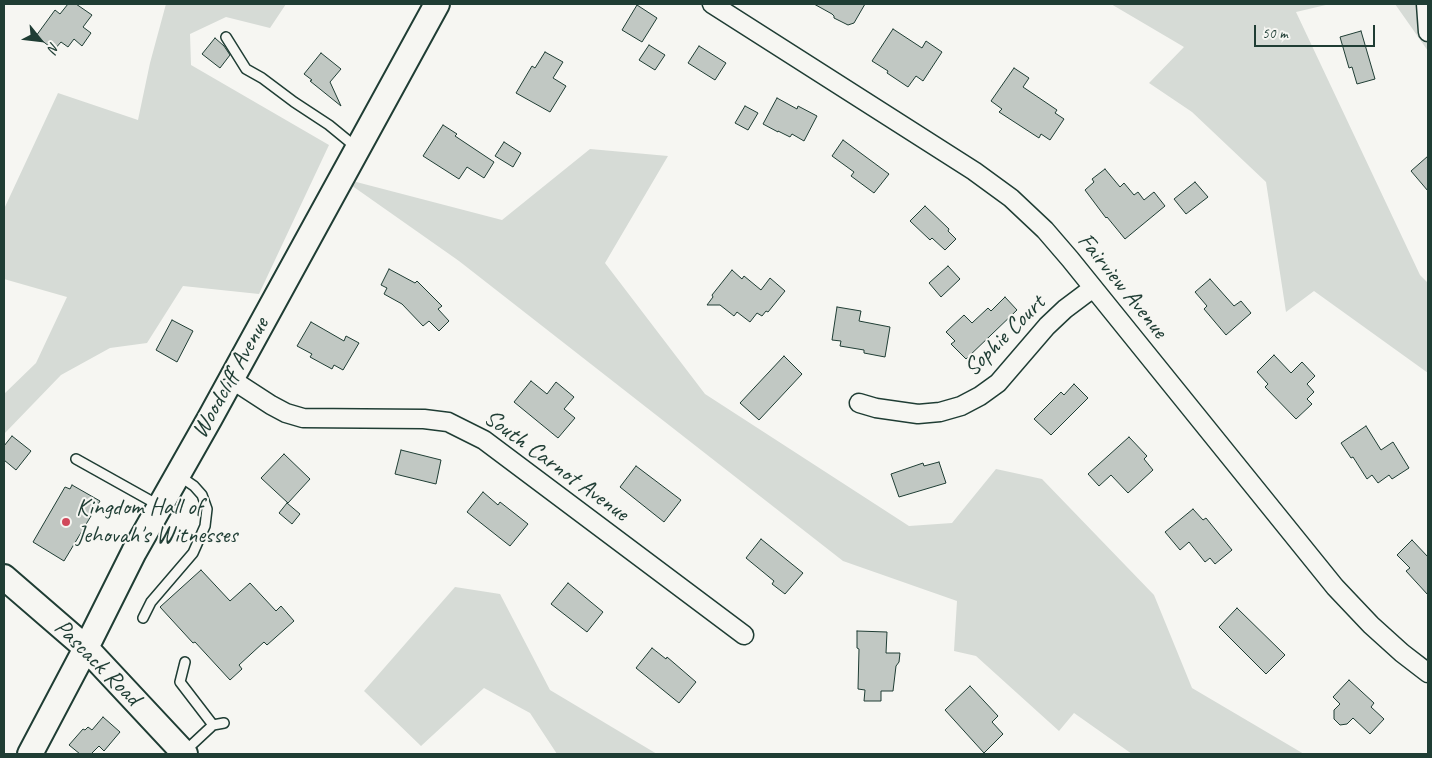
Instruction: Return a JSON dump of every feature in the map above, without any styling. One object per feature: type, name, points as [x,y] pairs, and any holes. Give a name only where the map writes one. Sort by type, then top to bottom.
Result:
[{"type":"main road","name":"Woodcliff Avenue","points":[[30,754],[134,552],[437,4]]},
{"type":"main road","name":"Pascack Road","points":[[4,577],[86,648],[184,753]]},
{"type":"street","name":"Fairview Avenue","points":[[712,4],[974,170],[1011,198],[1045,230],[1070,258],[1335,587],[1371,625],[1428,673]]},
{"type":"street","points":[[1426,4],[1428,32]]},
{"type":"street","name":"Sophie Court","points":[[859,403],[876,408],[918,414],[940,412],[967,403],[998,383],[1047,326],[1065,309],[1093,288]]},
{"type":"street","name":"South Carnot Avenue","points":[[231,379],[271,405],[286,413],[303,418],[424,419],[448,422],[484,440],[744,635]]},
{"type":"lane","points":[[226,37],[246,69],[329,125],[358,149]]},
{"type":"lane","points":[[76,459],[160,506]]},
{"type":"lane","points":[[143,618],[151,602],[193,552],[205,526],[207,509],[202,495],[194,486],[178,475]]},
{"type":"lane","points":[[185,662],[180,682],[213,724]]},
{"type":"lane","points":[[184,753],[213,724],[224,723]]},
{"type":"shaded area","points":[[166,4],[286,4],[270,28],[226,17],[190,34],[191,65],[329,145],[259,294],[183,286],[147,343],[110,348],[61,375],[4,434],[4,394],[36,363],[67,297],[4,279],[4,209],[58,93],[138,120],[150,63]]},
{"type":"shaded area","points":[[1111,4],[1330,4],[1296,12],[1420,275],[1428,283],[1428,373],[1314,291],[1286,312],[1266,182],[1192,112],[1149,83],[1184,47]]},
{"type":"shaded area","points":[[1395,4],[1428,4],[1428,51]]},
{"type":"shaded area","points":[[590,149],[668,156],[605,263],[705,394],[909,526],[952,523],[996,469],[1042,479],[1154,595],[1192,688],[1304,754],[1132,754],[1074,713],[1059,731],[976,656],[954,651],[957,601],[843,561],[459,261],[341,178],[502,220]]},
{"type":"shaded area","points":[[455,587],[500,594],[550,690],[657,754],[557,754],[530,713],[484,688],[421,746],[364,691]]},
{"type":"building","points":[[68,4],[76,4],[92,15],[83,27],[91,33],[82,46],[74,39],[68,47],[61,42],[54,50],[36,36],[55,10],[60,14]]},
{"type":"building","points":[[814,4],[865,4],[854,23],[848,25]]},
{"type":"building","points":[[637,5],[657,18],[642,42],[622,30]]},
{"type":"building","points":[[893,29],[922,48],[926,41],[942,52],[923,81],[916,76],[908,87],[872,61]]},
{"type":"building","points":[[1361,31],[1375,79],[1357,84],[1352,67],[1349,68],[1340,37]]},
{"type":"building","points":[[215,38],[230,55],[220,68],[202,54]]},
{"type":"building","points":[[649,45],[665,55],[655,70],[639,60]]},
{"type":"building","points":[[699,46],[726,63],[715,80],[688,63]]},
{"type":"building","points":[[545,52],[563,62],[553,78],[566,86],[550,112],[516,93],[532,66],[535,68]]},
{"type":"building","points":[[321,53],[341,69],[330,82],[341,106],[304,74]]},
{"type":"building","points":[[1014,68],[1029,78],[1023,87],[1057,110],[1055,113],[1064,119],[1050,140],[1041,134],[1039,138],[999,112],[1002,109],[991,101]]},
{"type":"building","points":[[777,98],[797,109],[798,106],[817,116],[804,141],[792,134],[790,137],[763,124]]},
{"type":"building","points":[[745,106],[758,113],[748,130],[735,123]]},
{"type":"building","points":[[443,125],[457,134],[455,136],[494,162],[484,178],[467,167],[459,179],[423,156]]},
{"type":"building","points":[[843,140],[889,174],[874,193],[851,176],[854,172],[832,156]]},
{"type":"building","points":[[504,142],[521,153],[513,167],[495,156]]},
{"type":"building","points":[[1428,156],[1428,191],[1411,171]]},
{"type":"building","points":[[1105,169],[1120,187],[1124,183],[1134,195],[1138,192],[1144,200],[1154,192],[1165,206],[1125,239],[1085,190],[1094,182],[1092,179]]},
{"type":"building","points":[[1195,182],[1208,197],[1186,214],[1174,199]]},
{"type":"building","points":[[925,206],[949,229],[948,231],[956,239],[945,250],[932,238],[930,240],[910,221]]},
{"type":"building","points":[[948,266],[960,279],[941,297],[929,283]]},
{"type":"building","points":[[389,269],[415,283],[417,281],[442,306],[438,309],[449,321],[439,331],[429,321],[423,326],[402,304],[384,294],[387,288],[381,285]]},
{"type":"building","points":[[732,270],[742,279],[744,276],[761,290],[770,278],[785,291],[768,312],[766,311],[762,316],[757,313],[750,322],[737,312],[734,316],[720,305],[707,305],[713,297],[712,295]]},
{"type":"building","points":[[1210,279],[1234,306],[1241,301],[1251,313],[1226,335],[1204,309],[1207,306],[1195,292]]},
{"type":"building","points":[[1005,297],[1017,310],[966,359],[951,344],[955,341],[946,332],[964,315],[972,323],[988,308],[991,311]]},
{"type":"building","points":[[837,307],[861,311],[859,321],[890,327],[885,357],[864,353],[864,350],[840,346],[841,341],[832,340]]},
{"type":"building","points":[[172,320],[193,331],[177,362],[156,350]]},
{"type":"building","points":[[311,322],[344,341],[346,336],[359,343],[343,370],[334,365],[332,369],[310,357],[312,354],[297,346]]},
{"type":"building","points":[[1274,355],[1291,373],[1302,362],[1315,376],[1307,384],[1314,392],[1307,399],[1312,404],[1296,419],[1265,387],[1268,384],[1257,372]]},
{"type":"building","points":[[784,356],[802,374],[759,420],[740,403]]},
{"type":"building","points":[[531,381],[547,394],[556,382],[574,397],[564,409],[575,418],[558,438],[514,402]]},
{"type":"building","points":[[1074,384],[1088,398],[1051,435],[1034,419],[1061,392],[1064,395]]},
{"type":"building","points":[[1366,426],[1381,450],[1393,442],[1409,468],[1392,479],[1389,475],[1378,483],[1372,475],[1367,479],[1353,457],[1351,458],[1341,443]]},
{"type":"building","points":[[12,436],[31,451],[16,470],[4,460],[4,446]]},
{"type":"building","points":[[1129,437],[1147,456],[1144,459],[1153,470],[1128,493],[1111,475],[1099,486],[1088,474]]},
{"type":"building","points":[[401,450],[441,460],[436,484],[395,474]]},
{"type":"building","points":[[284,454],[310,479],[288,503],[261,478]]},
{"type":"building","points":[[939,462],[946,483],[899,497],[891,474],[923,463],[924,466]]},
{"type":"building","points":[[636,466],[681,500],[664,522],[620,487]]},
{"type":"building","name":"Kingdom Hall of Jehovah's Witnesses","points":[[72,485],[100,501],[64,561],[33,542],[65,487],[70,489]]},
{"type":"building","points":[[483,492],[498,505],[500,502],[528,524],[510,546],[467,512]]},
{"type":"building","points":[[287,503],[300,514],[292,524],[279,513]]},
{"type":"building","points":[[1193,509],[1203,520],[1206,518],[1232,550],[1215,564],[1210,558],[1205,562],[1189,542],[1180,550],[1165,532]]},
{"type":"building","points":[[761,539],[803,573],[785,594],[772,584],[774,581],[746,558]]},
{"type":"building","points":[[1412,540],[1428,557],[1428,595],[1406,571],[1410,568],[1397,555]]},
{"type":"building","points":[[201,570],[230,601],[250,583],[276,611],[281,606],[294,621],[267,645],[264,642],[239,665],[242,669],[230,680],[160,607]]},
{"type":"building","points":[[568,583],[603,612],[587,632],[551,604]]},
{"type":"building","points":[[1237,608],[1285,655],[1266,674],[1219,627]]},
{"type":"building","points":[[857,631],[887,632],[886,653],[900,653],[899,662],[896,666],[893,691],[881,691],[881,701],[864,701],[865,690],[858,689],[859,649],[857,648]]},
{"type":"building","points":[[652,648],[666,659],[667,657],[696,682],[679,703],[636,668]]},
{"type":"building","points":[[1349,680],[1374,703],[1371,707],[1384,719],[1370,734],[1353,718],[1347,724],[1340,725],[1334,719],[1334,710],[1340,704],[1333,697]]},
{"type":"building","points":[[970,686],[998,716],[992,722],[1003,734],[984,753],[945,710]]},
{"type":"building","points":[[103,717],[120,732],[104,751],[99,746],[91,754],[80,754],[69,745],[83,729],[85,730],[88,727],[92,730]]},
{"type":"place","name":"Kingdom Hall of Jehovah's Witnesses","points":[[66,522]]}]
